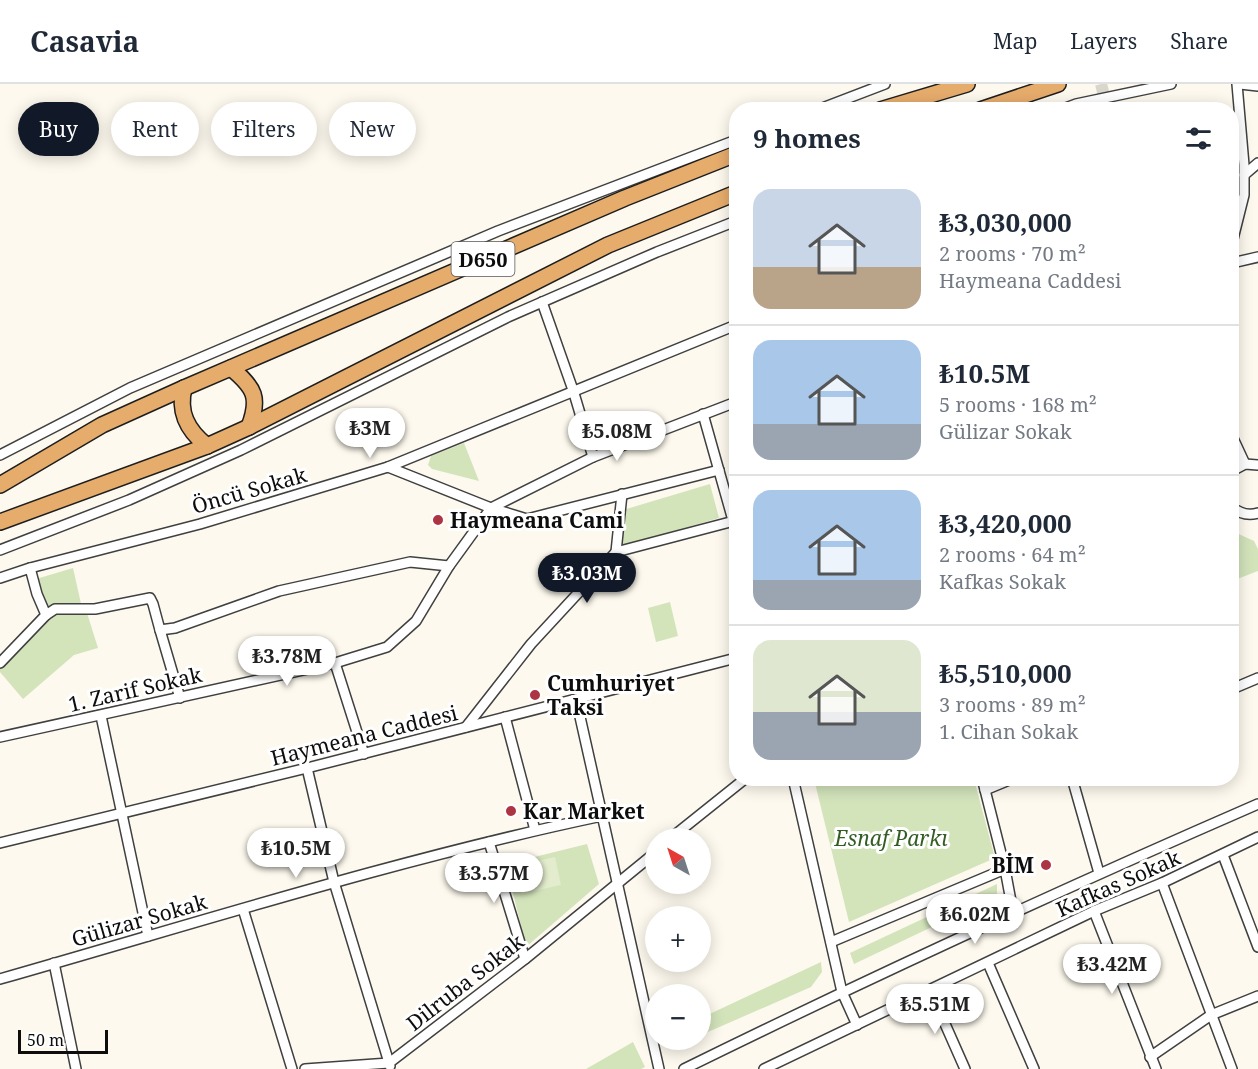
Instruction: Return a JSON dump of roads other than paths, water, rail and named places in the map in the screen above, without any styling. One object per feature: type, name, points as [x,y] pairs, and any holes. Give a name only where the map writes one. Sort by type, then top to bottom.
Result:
[{"type":"highway","points":[[907,102],[967,84]]},
{"type":"highway","points":[[1004,102],[1058,84]]},
{"type":"highway","name":"D650","points":[[231,368],[625,198],[729,157]]},
{"type":"highway","name":"D650","points":[[249,427],[608,245],[729,196]]},
{"type":"highway","points":[[0,484],[102,425],[231,368],[250,385],[256,399],[249,427],[207,446],[0,522]]},
{"type":"highway","points":[[184,388],[181,398],[184,419],[198,439],[207,446]]},
{"type":"street","points":[[839,102],[885,84]]},
{"type":"street","points":[[1086,102],[1171,84]]},
{"type":"street","points":[[1239,215],[1244,195],[1244,175],[1238,84],[1258,86]]},
{"type":"street","points":[[0,455],[162,374],[498,231],[729,143]]},
{"type":"street","points":[[1244,175],[1258,163]]},
{"type":"street","points":[[0,550],[129,500],[241,450],[508,317],[657,252],[729,224]]},
{"type":"street","points":[[1239,261],[1258,257]]},
{"type":"street","points":[[542,302],[573,390],[593,457]]},
{"type":"street","name":"Öncü Sokak","points":[[0,578],[30,568],[200,524],[388,467],[729,328]]},
{"type":"street","points":[[491,508],[593,457],[729,405]]},
{"type":"street","points":[[703,414],[729,504]]},
{"type":"street","points":[[1239,451],[1245,464]]},
{"type":"street","points":[[1239,467],[1245,464],[1258,465]]},
{"type":"street","points":[[388,467],[491,508],[527,519],[719,470]]},
{"type":"street","points":[[616,552],[622,494]]},
{"type":"street","name":"1. Zarif Sokak","points":[[0,737],[334,663],[387,647],[416,621],[449,566],[491,508]]},
{"type":"street","points":[[1239,512],[1257,516]]},
{"type":"street","points":[[466,727],[531,644],[616,552],[729,522]]},
{"type":"street","points":[[160,630],[175,628],[279,591],[410,562],[449,566]]},
{"type":"street","points":[[30,568],[46,615]]},
{"type":"street","points":[[0,663],[46,615],[55,609],[95,609],[150,598],[180,698]]},
{"type":"street","name":"Haymeana Caddesi","points":[[0,843],[364,754],[729,660]]},
{"type":"street","points":[[334,663],[364,754]]},
{"type":"street","points":[[1239,686],[1258,678]]},
{"type":"street","points":[[576,699],[659,1069]]},
{"type":"street","points":[[101,716],[148,936]]},
{"type":"street","points":[[505,717],[535,830]]},
{"type":"street","points":[[305,1069],[390,1066],[334,882],[307,768]]},
{"type":"street","points":[[684,828],[736,786]]},
{"type":"street","points":[[795,786],[842,992],[857,1025]]},
{"type":"street","points":[[984,786],[1005,869],[1013,912]]},
{"type":"street","points":[[985,790],[995,786]]},
{"type":"street","points":[[1074,786],[1099,873]]},
{"type":"street","points":[[684,1069],[1013,912],[1258,804]]},
{"type":"street","name":"Gülizar Sokak","points":[[0,979],[334,882],[535,830],[602,816]]},
{"type":"street","name":"Kafkas Sokak","points":[[764,1069],[775,1067],[1094,911],[1162,883],[1258,837]]},
{"type":"street","points":[[489,842],[525,959]]},
{"type":"street","points":[[1222,855],[1258,947]]},
{"type":"street","name":"Dilruba Sokak","points":[[390,1066],[645,861]]},
{"type":"street","points":[[831,942],[1005,869]]},
{"type":"street","points":[[1162,883],[1232,1069]]},
{"type":"street","points":[[243,909],[292,1069]]},
{"type":"street","points":[[1094,911],[1156,1069]]},
{"type":"street","points":[[54,963],[76,1069]]},
{"type":"street","points":[[988,963],[1034,1069]]},
{"type":"street","points":[[930,990],[965,1069]]},
{"type":"street","points":[[1150,1057],[1211,1015],[1258,996]]},
{"type":"tunnel","points":[[1101,84],[1106,102]]},
{"type":"place","name":"Haymeana Cami","points":[[438,520]]},
{"type":"place","name":"Cumhuriyet Taksi","points":[[535,695]]},
{"type":"place","name":"Kar Market","points":[[511,811]]},
{"type":"place","name":"BİM","points":[[1046,865]]},
{"type":"park label","name":"Esnaf Parkı","points":[[891,838]]}]
